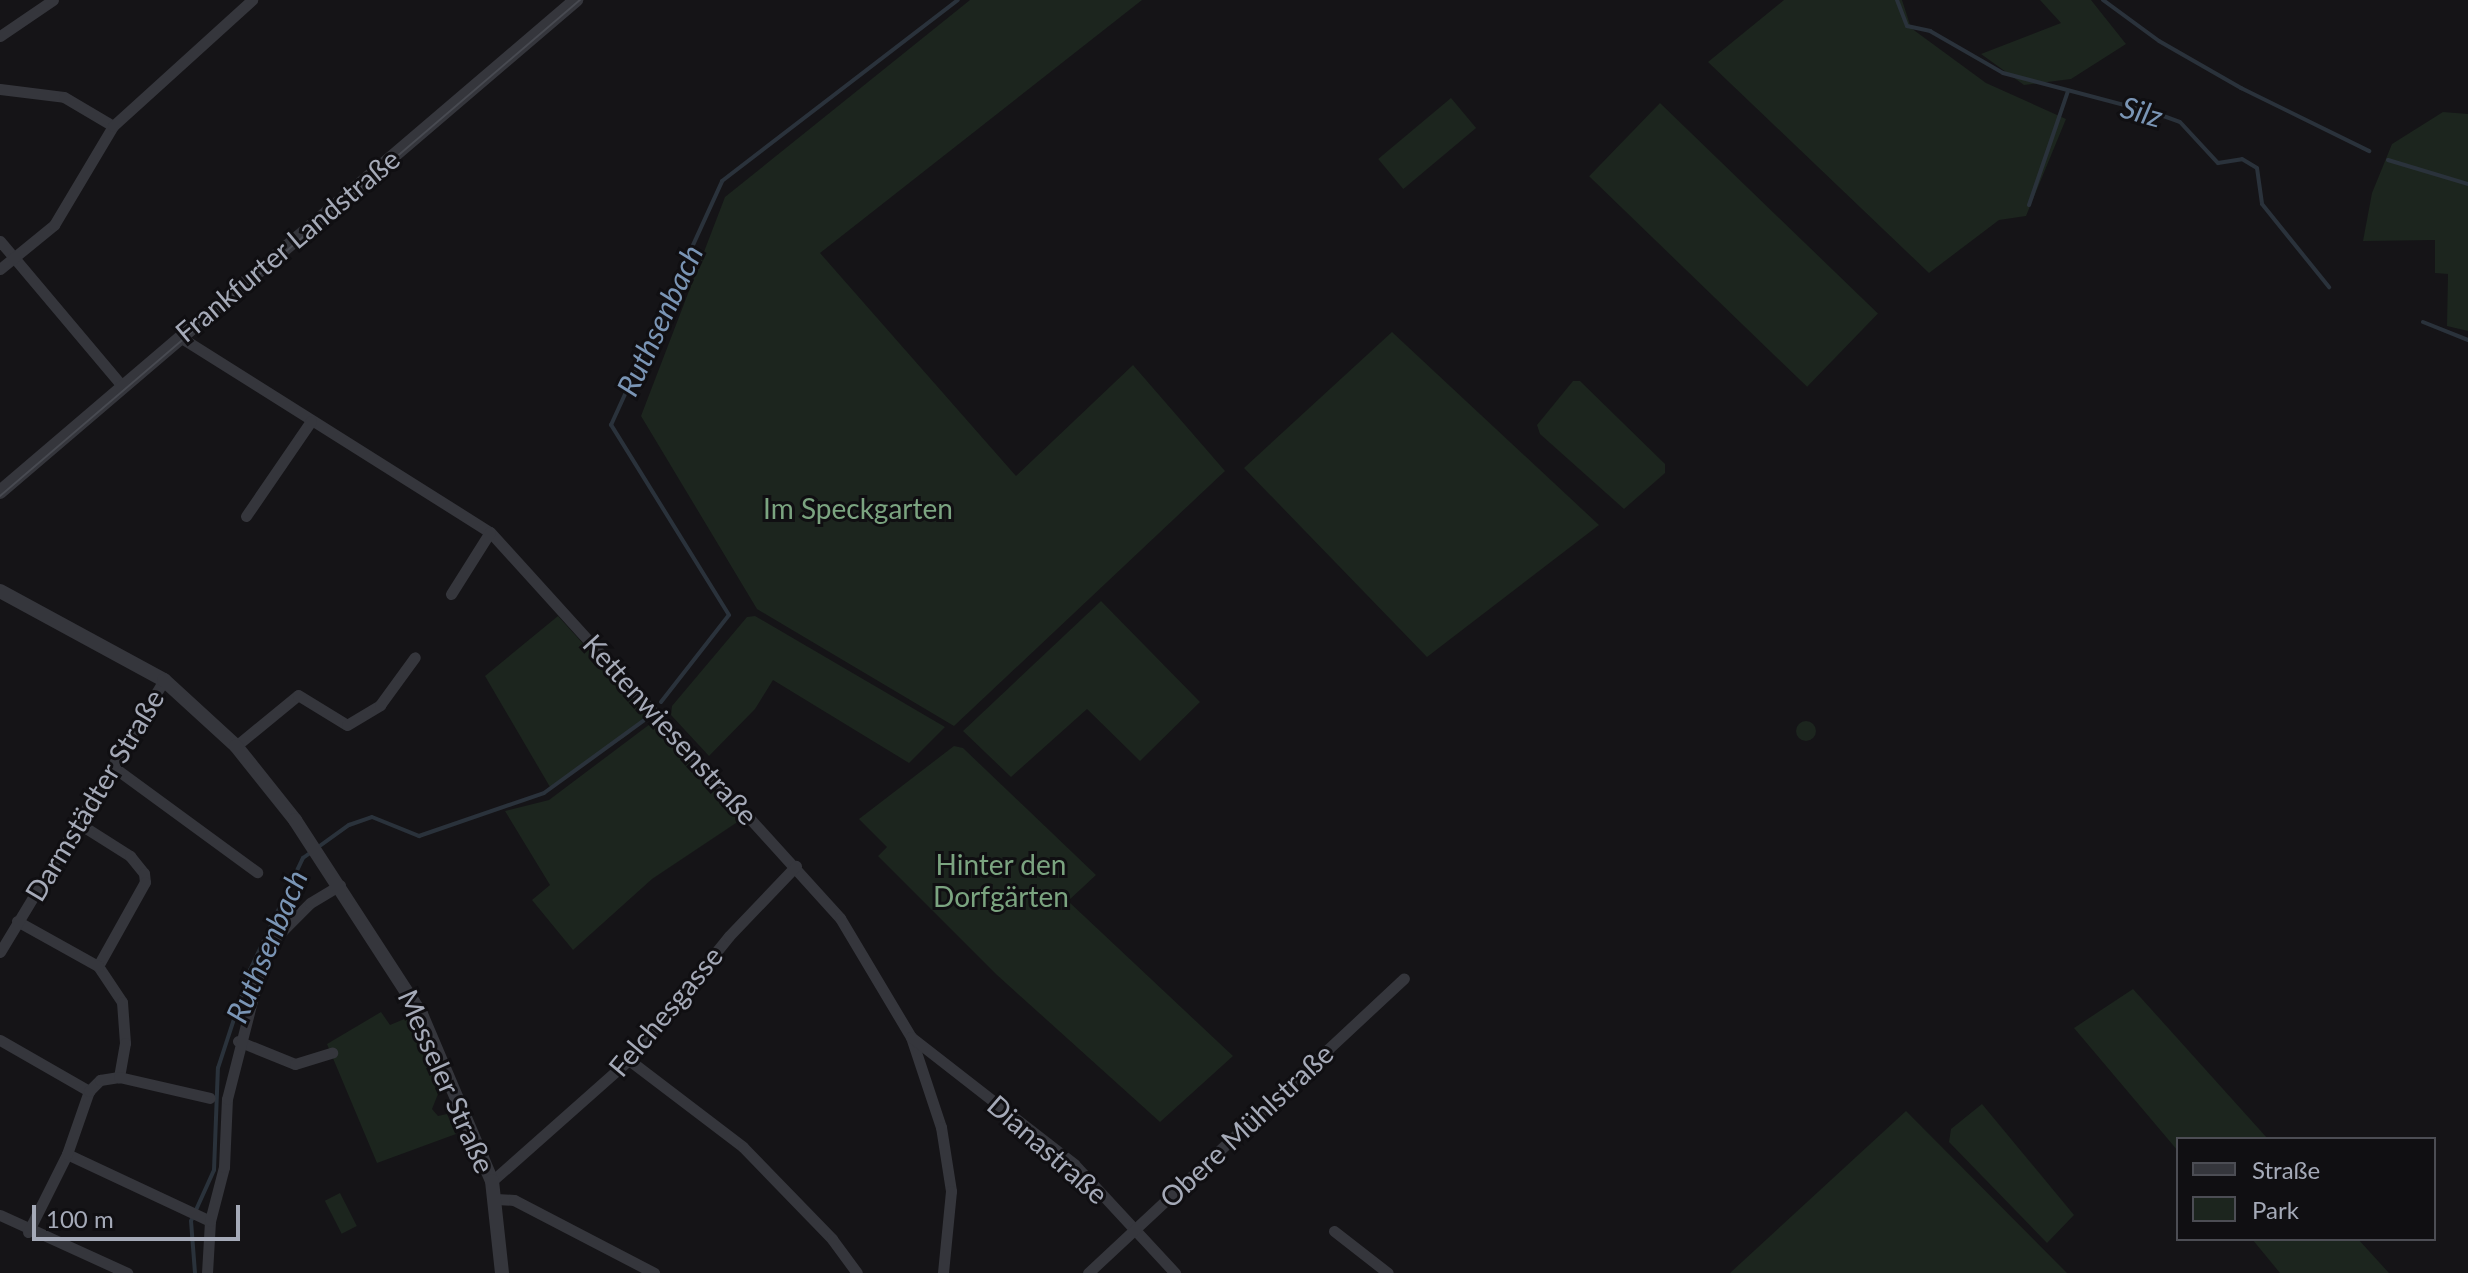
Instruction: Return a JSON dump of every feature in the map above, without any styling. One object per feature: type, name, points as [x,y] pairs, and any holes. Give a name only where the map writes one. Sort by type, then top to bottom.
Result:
[{"type":"street","points":[[0,36],[53,0]]},
{"type":"street","points":[[0,269],[54,225],[113,126],[252,0]]},
{"type":"street","name":"Frankfurter Landstraße","points":[[0,492],[576,0]]},
{"type":"street","points":[[0,89],[64,97],[113,126]]},
{"type":"street","points":[[0,241],[122,386]]},
{"type":"street","name":"Kettenwiesenstraße","points":[[180,337],[490,532],[840,918],[911,1037],[941,1127],[951,1191],[943,1273]]},
{"type":"street","points":[[246,516],[311,421]]},
{"type":"street","points":[[451,594],[490,532]]},
{"type":"street","name":"Messeler Straße","points":[[0,591],[164,680],[236,746],[314,846],[421,1014],[492,1181],[502,1273]]},
{"type":"street","points":[[236,746],[298,695],[347,725],[380,705],[415,657]]},
{"type":"street","name":"Darmstädter Straße","points":[[0,952],[164,680]]},
{"type":"street","points":[[112,766],[257,872]]},
{"type":"street","points":[[78,823],[130,856],[144,873],[145,882],[98,966]]},
{"type":"street","name":"Felchesgasse","points":[[492,1181],[629,1060],[729,936],[796,866]]},
{"type":"street","points":[[207,1273],[210,1221],[224,1167],[227,1099],[238,1041],[261,966],[275,938],[310,903],[340,885]]},
{"type":"street","points":[[17,921],[98,966],[122,1002],[125,1043],[119,1077]]},
{"type":"street","name":"Obere Mühlstraße","points":[[1088,1273],[1404,978]]},
{"type":"street","name":"Dianastraße","points":[[911,1037],[1074,1164],[1175,1273]]},
{"type":"street","points":[[0,1040],[89,1091]]},
{"type":"street","points":[[238,1041],[295,1064],[332,1053]]},
{"type":"street","points":[[629,1060],[743,1147],[832,1239],[857,1273]]},
{"type":"street","points":[[28,1232],[67,1154],[89,1091],[100,1080],[119,1077],[210,1098]]},
{"type":"street","points":[[67,1154],[210,1221]]},
{"type":"street","points":[[496,1199],[514,1200],[654,1273]]},
{"type":"street","points":[[0,1215],[28,1232],[127,1273]]},
{"type":"street","points":[[1334,1231],[1379,1271]]},
{"type":"green space","name":"Im Speckgarten","points":[[970,0],[1142,0],[820,253],[1016,476],[1133,365],[1225,471],[954,726],[757,609],[641,416],[725,197]]},
{"type":"green space","points":[[1784,0],[1902,0],[1911,28],[1986,83],[2066,119],[2026,216],[1999,220],[1929,273],[1708,62]]},
{"type":"green space","points":[[2040,0],[2091,0],[2126,44],[2071,79],[2024,85],[1981,54],[2061,23]]},
{"type":"green space","points":[[1451,98],[1476,128],[1403,189],[1378,159]]},
{"type":"green space","points":[[1660,103],[1878,313],[1807,387],[1589,176]]},
{"type":"green space","points":[[2443,112],[2468,114],[2468,331],[2447,326],[2448,274],[2435,273],[2435,240],[2363,241],[2372,193],[2392,144]]},
{"type":"green space","points":[[1392,332],[1599,525],[1427,657],[1244,468]]},
{"type":"green space","points":[[1573,381],[1580,381],[1665,464],[1665,473],[1624,509],[1540,434],[1537,425]]},
{"type":"green space","points":[[1101,601],[1200,702],[1140,761],[1087,709],[1011,777],[963,731]]},
{"type":"green space","points":[[558,616],[647,714],[629,734],[550,787],[485,676]]},
{"type":"green space","points":[[755,616],[945,727],[909,763],[773,680],[755,709],[709,756],[671,715],[672,706],[747,617]]},
{"type":"green space","points":[[654,721],[742,819],[652,879],[573,950],[532,900],[550,885],[505,811],[549,800]]},
{"type":"green space","points":[[1802,721],[1810,721],[1816,731],[1810,741],[1802,741],[1796,735],[1796,727]]},
{"type":"green space","name":"Hinter den Dorfgärten","points":[[954,746],[963,748],[1096,875],[1068,901],[1233,1056],[1160,1122],[997,975],[878,856],[887,847],[859,819]]},
{"type":"green space","points":[[2133,989],[2266,1137],[2176,1137],[2176,1149],[2074,1028]]},
{"type":"green space","points":[[381,1012],[390,1025],[414,1015],[438,1094],[432,1109],[438,1116],[447,1114],[456,1134],[377,1163],[327,1044]]},
{"type":"green space","points":[[1982,1104],[2074,1215],[2047,1243],[1949,1142],[1951,1129]]},
{"type":"green space","points":[[1906,1111],[2067,1273],[1730,1273]]},
{"type":"green space","points":[[340,1193],[357,1226],[342,1234],[325,1201]]},
{"type":"green space","points":[[2254,1241],[2360,1241],[2389,1273],[2280,1273]]},
{"type":"waterway","name":"Ruthsenbach","points":[[661,702],[729,615],[611,425],[722,181],[958,0]]},
{"type":"waterway","name":"Silz","points":[[1897,0],[1907,26],[1930,31],[2003,73],[2180,122],[2218,163],[2242,159],[2257,168],[2262,204],[2329,287]]},
{"type":"waterway","points":[[2103,0],[2159,41],[2241,88],[2369,151]]},
{"type":"waterway","points":[[2029,205],[2068,91]]},
{"type":"waterway","points":[[2388,160],[2468,184]]},
{"type":"waterway","points":[[2423,322],[2468,340]]},
{"type":"waterway","name":"Ruthsenbach","points":[[195,1273],[191,1221],[214,1170],[218,1068],[250,970],[303,858],[349,825],[372,817],[419,836],[544,793],[646,719]]},
{"type":"tram line","points":[[0,496],[580,0]]}]
